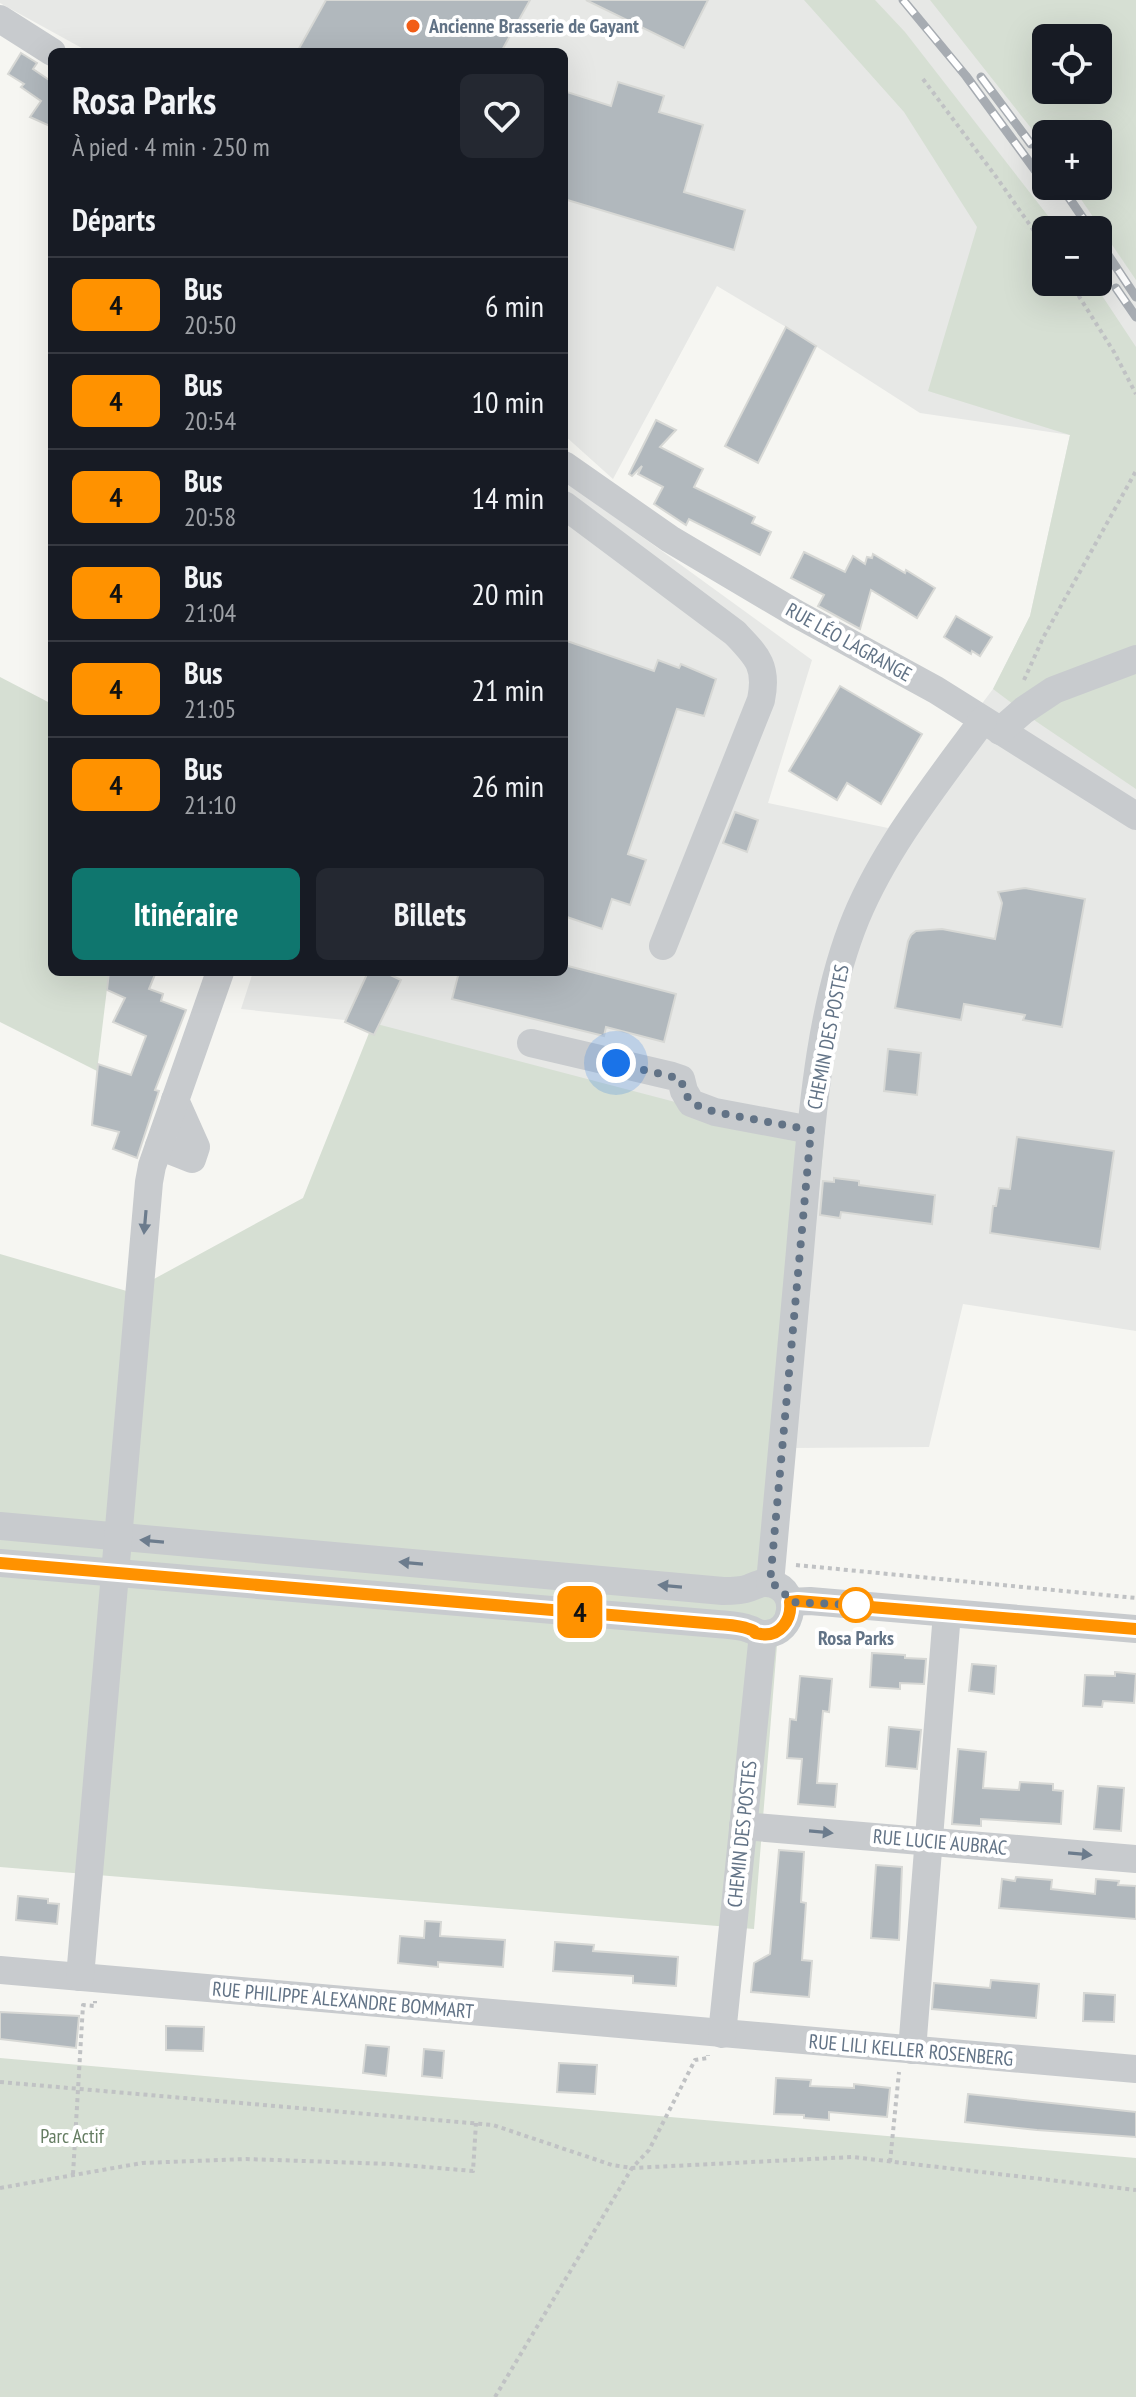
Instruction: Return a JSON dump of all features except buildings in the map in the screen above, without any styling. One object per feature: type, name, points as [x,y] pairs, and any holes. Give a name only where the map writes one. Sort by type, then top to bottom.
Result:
[{"type":"street","points":[[0,19],[48,49]]},
{"type":"street","name":"RUE LÉO LAGRANGE","points":[[568,470],[736,578],[842,640],[906,673],[1136,816]]},
{"type":"street","points":[[568,508],[735,633],[758,657],[764,684],[761,700],[663,946]]},
{"type":"street","name":"CHEMIN DES POSTES","points":[[769,1591],[811,1130],[829,1010],[854,922],[914,814],[992,725],[1024,710],[1054,690],[1136,659]]},
{"type":"street","points":[[89,1978],[115,1573],[149,1182],[219,976]]},
{"type":"street","points":[[531,1043],[681,1079],[691,1103],[715,1112],[811,1130]]},
{"type":"street","points":[[0,1526],[723,1591],[769,1591],[810,1601],[1136,1629]]},
{"type":"street","points":[[0,1563],[693,1622],[756,1632],[775,1632],[784,1625],[790,1614],[769,1591]]},
{"type":"street","points":[[756,1632],[742,1620],[739,1609],[741,1598],[769,1591]]},
{"type":"street","points":[[907,2049],[929,1841],[947,1613]]},
{"type":"street","name":"CHEMIN DES POSTES","points":[[706,2032],[743,1826],[756,1632]]},
{"type":"street","name":"RUE LUCIE AUBRAC","points":[[743,1826],[1136,1859]]},
{"type":"street","name":"RUE PHILIPPE ALEXANDRE BOMMART","points":[[0,1970],[706,2032]]},
{"type":"street","name":"RUE LILI KELLER ROSENBERG","points":[[706,2032],[1136,2069]]},
{"type":"path","points":[[923,79],[1032,228]]},
{"type":"path","points":[[1079,296],[1136,394]]},
{"type":"path","points":[[1018,691],[1043,638],[1136,471]]},
{"type":"path","points":[[73,2174],[83,2005],[95,2006],[89,1978]]},
{"type":"path","points":[[495,2397],[632,2168],[649,2150],[695,2060],[708,2058],[706,2032]]},
{"type":"path","points":[[890,2162],[907,2049]]},
{"type":"path","points":[[0,2082],[493,2125],[612,2165],[632,2168],[852,2157],[1136,2190]]},
{"type":"path","points":[[0,2188],[142,2163],[246,2159],[391,2164],[473,2171],[476,2123]]},
{"type":"shaded area","points":[[0,0],[1136,0],[1136,1331],[963,1304],[929,1447],[793,1448],[373,1023],[241,1009],[252,976],[568,976],[568,483],[812,660],[768,803],[888,828],[993,689],[1030,616],[1070,435],[920,413],[717,286],[613,479],[568,439],[568,48],[82,48],[0,3]]},
{"type":"green space","points":[[804,0],[875,0],[905,32],[1032,195],[1032,200],[1036,200],[1048,216],[1032,216],[1032,296],[1102,296],[1136,347],[1136,789],[993,689],[1030,616],[1070,435],[928,391],[977,227],[904,112]]},
{"type":"green space","points":[[930,0],[1136,0],[1136,280],[1112,245],[1112,216],[1092,216],[1082,200],[1112,200],[1112,120],[1032,120],[1032,129]]},
{"type":"green space","points":[[0,677],[48,702],[48,976],[109,976],[97,1071],[0,1022]]},
{"type":"green space","points":[[373,1023],[824,1141],[793,1448],[754,1929],[0,1867],[0,1254],[130,1292],[303,1198]]},
{"type":"green space","name":"Parc Actif","points":[[0,2058],[1136,2158],[1136,2397],[0,2397]]},
{"type":"railway","points":[[903,0],[966,76],[1032,166]]},
{"type":"railway","points":[[981,77],[1031,144]]},
{"type":"railway","points":[[1071,200],[1081,216]]},
{"type":"railway","points":[[1112,261],[1136,297]]},
{"type":"railway","points":[[1116,288],[1136,317]]},
{"type":"bus line","name":"4","points":[[0,1563],[717,1624],[763,1634],[782,1628],[789,1618],[790,1602],[798,1601],[1136,1629]]},
{"type":"place","name":"Ancienne Brasserie de Gayant","points":[[413,26]]},
{"type":"place","name":"Rosa Parks","points":[[856,1605]]},
{"type":"route","points":[[616,1063],[681,1079],[691,1103],[715,1112],[811,1130],[770,1583],[781,1588],[790,1602],[856,1605]]}]
